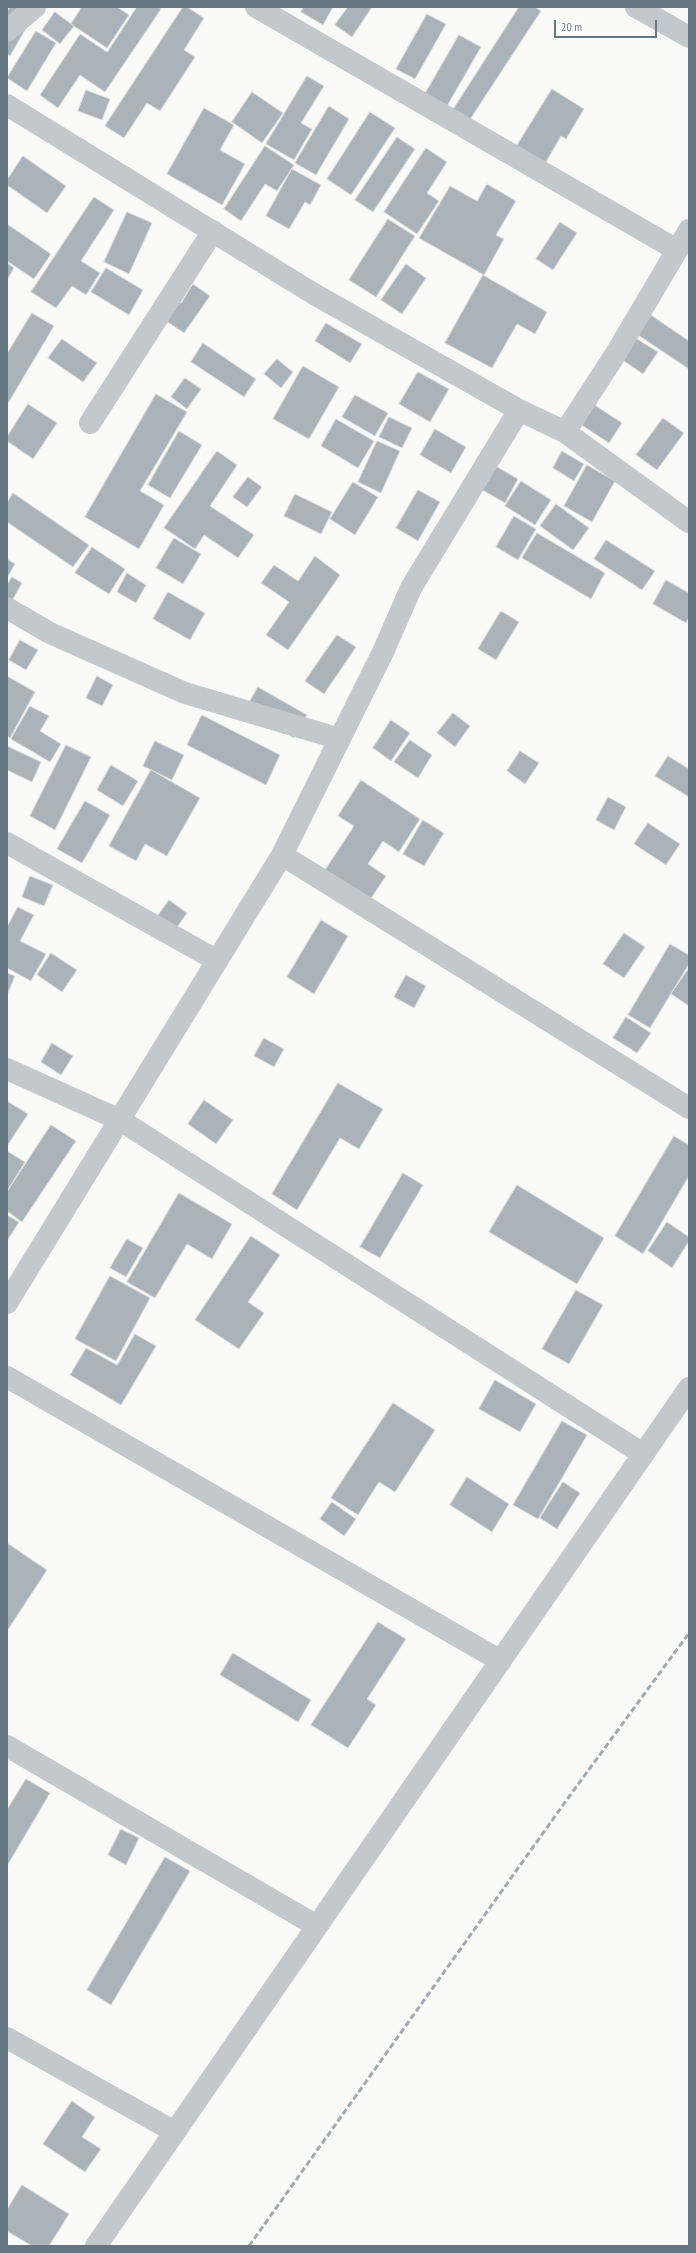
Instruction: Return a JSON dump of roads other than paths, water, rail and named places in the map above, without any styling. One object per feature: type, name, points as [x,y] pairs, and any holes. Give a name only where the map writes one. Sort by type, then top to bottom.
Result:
[{"type":"street","points":[[7,31],[35,7]]},
{"type":"street","points":[[256,7],[677,250]]},
{"type":"street","points":[[636,7],[689,38]]},
{"type":"street","points":[[7,105],[314,294],[519,410],[564,432],[689,522]]},
{"type":"street","points":[[564,432],[615,355],[689,230]]},
{"type":"street","points":[[90,423],[213,231]]},
{"type":"street","points":[[7,1303],[120,1120],[216,960],[282,855],[383,652],[411,588],[519,410]]},
{"type":"street","points":[[7,608],[50,634],[185,693],[340,739]]},
{"type":"street","points":[[7,843],[216,960]]},
{"type":"street","points":[[282,855],[689,1108]]},
{"type":"street","points":[[7,1068],[120,1120],[643,1454]]},
{"type":"street","points":[[7,1377],[500,1661]]},
{"type":"street","points":[[96,2246],[689,1388]]},
{"type":"street","points":[[7,1746],[317,1926]]},
{"type":"street","points":[[7,2038],[175,2132]]},
{"type":"railway","points":[[249,2246],[563,1805],[689,1633]]}]
